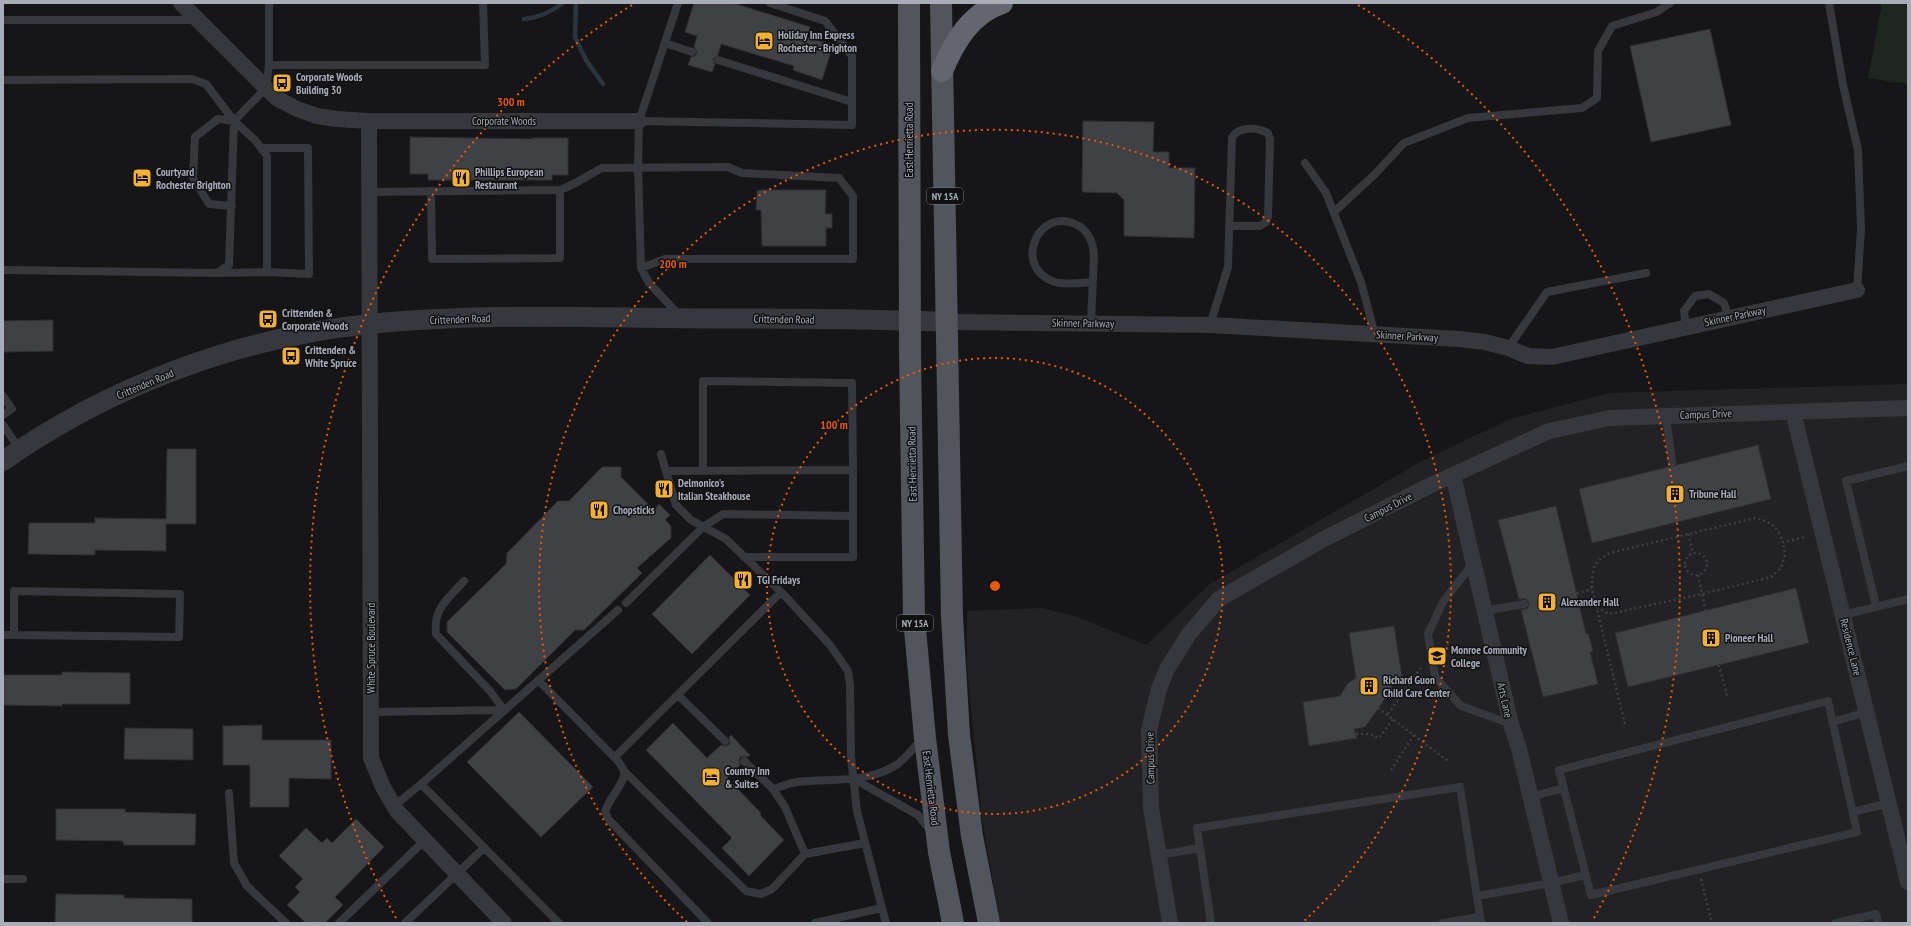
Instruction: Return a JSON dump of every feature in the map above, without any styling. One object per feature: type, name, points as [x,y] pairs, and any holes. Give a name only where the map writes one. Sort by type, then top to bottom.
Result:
[{"type":"highway","points":[[942,71],[954,47],[968,26],[984,11],[1002,3]]},
{"type":"main road","name":"East Henrietta Road","points":[[909,3],[910,320],[914,618],[925,738],[938,840],[953,923]]},
{"type":"main road","points":[[941,3],[942,71]]},
{"type":"main road","name":"NY 15A","points":[[942,71],[952,617],[959,735],[972,836],[988,923]]},
{"type":"street","name":"Corporate Woods","points":[[181,3],[278,99],[297,109],[317,116],[369,121],[639,121]]},
{"type":"street","points":[[369,121],[370,324]]},
{"type":"street","name":"Skinner Parkway","points":[[946,322],[1210,325],[1466,340],[1485,342],[1508,348],[1528,356],[1552,358],[1857,290]]},
{"type":"street","name":"Crittenden Road","points":[[3,461],[57,427],[126,391],[207,359],[284,337],[370,324],[508,317],[910,320],[946,322]]},
{"type":"street","name":"White Spruce Boulevard","points":[[370,324],[371,758],[383,787],[394,806],[504,923]]},
{"type":"street","name":"Campus Drive","points":[[1170,923],[1151,808],[1149,730],[1159,689],[1167,669],[1189,634],[1219,599],[1324,539],[1452,475],[1549,431],[1610,418],[1908,408]]},
{"type":"street","name":"Residence Lane","points":[[1793,412],[1908,882]]},
{"type":"street","name":"Arts Lane","points":[[1452,475],[1511,724],[1561,923]]},
{"type":"lane","points":[[217,273],[229,265],[234,121],[266,88],[269,65],[269,3]]},
{"type":"lane","points":[[269,65],[485,65],[484,3]]},
{"type":"lane","points":[[678,3],[639,121],[638,167],[641,268],[649,283],[682,318]]},
{"type":"lane","points":[[639,121],[852,124],[852,56],[826,21],[770,3]]},
{"type":"lane","points":[[1334,212],[1374,175],[1404,143],[1468,118],[1582,108],[1597,98],[1598,51],[1612,26],[1657,12],[1670,3]]},
{"type":"lane","points":[[1829,3],[1858,150],[1862,229],[1857,290]]},
{"type":"lane","points":[[3,20],[198,20]]},
{"type":"lane","points":[[664,43],[692,52]]},
{"type":"lane","points":[[718,60],[852,102]]},
{"type":"lane","points":[[3,80],[192,79],[206,84],[234,121],[255,140],[267,156],[267,272]]},
{"type":"lane","points":[[232,206],[209,204],[192,178],[196,137],[218,119],[234,121]]},
{"type":"lane","points":[[1210,325],[1228,267],[1232,138],[1235,133],[1240,130],[1262,130],[1268,133],[1270,139],[1266,222],[1260,226],[1230,226]]},
{"type":"lane","points":[[3,270],[217,273],[267,272],[309,274],[308,148],[260,148]]},
{"type":"lane","points":[[1306,163],[1326,193],[1334,212],[1361,282],[1375,335]]},
{"type":"lane","points":[[370,192],[560,190],[569,187],[602,168],[728,167],[742,173],[839,178],[853,196],[853,258],[665,259],[641,268]]},
{"type":"lane","points":[[431,191],[432,259],[560,258],[560,190]]},
{"type":"lane","points":[[1091,323],[1094,255],[1093,244],[1089,235],[1081,227],[1072,222],[1061,221],[1052,223],[1043,228],[1035,240],[1032,255],[1034,264],[1040,273],[1047,279],[1056,283],[1092,282]]},
{"type":"lane","points":[[1508,348],[1547,292],[1646,273]]},
{"type":"lane","points":[[1686,327],[1684,311],[1695,296],[1709,294],[1724,303],[1729,318]]},
{"type":"lane","points":[[703,470],[703,381],[852,383],[853,557],[744,556]]},
{"type":"lane","points":[[3,396],[12,409],[3,415]]},
{"type":"lane","points":[[1666,416],[1672,462]]},
{"type":"lane","points":[[3,425],[20,450]]},
{"type":"lane","points":[[661,454],[676,505],[691,520],[726,539],[744,556],[781,592],[830,644],[848,671],[850,685],[852,757],[857,811],[886,923]]},
{"type":"lane","points":[[1876,606],[1846,481],[1908,466]]},
{"type":"lane","points":[[666,471],[853,470]]},
{"type":"lane","points":[[626,603],[703,527],[723,514],[853,516]]},
{"type":"lane","points":[[1473,563],[1443,602],[1428,634],[1435,677],[1461,706],[1511,724]]},
{"type":"lane","points":[[464,581],[438,610],[435,622],[436,634],[490,691],[504,710]]},
{"type":"lane","points":[[3,634],[14,635],[179,637],[180,594],[14,591],[14,635]]},
{"type":"lane","points":[[615,758],[781,592]]},
{"type":"lane","points":[[1843,615],[1908,599]]},
{"type":"lane","points":[[1484,611],[1524,604]]},
{"type":"lane","points":[[394,806],[421,784],[618,610]]},
{"type":"lane","points":[[538,680],[615,758],[625,772],[746,891],[761,894],[772,889],[805,854],[865,843]]},
{"type":"lane","points":[[678,695],[725,741]]},
{"type":"lane","points":[[1828,701],[1857,832],[1591,895],[1564,788],[1559,770],[1828,701]]},
{"type":"lane","points":[[372,712],[504,710]]},
{"type":"lane","points":[[1832,722],[1867,712]]},
{"type":"lane","points":[[773,789],[795,782],[854,779],[883,771],[897,765],[914,746],[925,738]]},
{"type":"lane","points":[[744,761],[773,789],[785,807],[805,854]]},
{"type":"lane","points":[[625,772],[623,784],[608,800],[605,812],[609,820],[708,923]]},
{"type":"lane","points":[[854,779],[918,815],[938,840]]},
{"type":"lane","points":[[421,784],[559,923]]},
{"type":"lane","points":[[1211,923],[1197,828],[1460,786],[1480,920],[1443,923]]},
{"type":"lane","points":[[1530,797],[1564,788]]},
{"type":"lane","points":[[230,793],[234,863],[247,886],[286,923]]},
{"type":"lane","points":[[1853,812],[1889,803]]},
{"type":"lane","points":[[339,923],[425,840]]},
{"type":"lane","points":[[405,923],[484,848]]},
{"type":"lane","points":[[1159,855],[1200,848]]},
{"type":"lane","points":[[1477,896],[1551,883],[1585,875]]},
{"type":"lane","points":[[3,879],[23,879]]},
{"type":"lane","points":[[815,923],[882,908]]},
{"type":"lane","points":[[1836,923],[1876,914],[1878,923]]},
{"type":"path","points":[[1597,606],[1609,614],[1702,594],[1771,577],[1781,568],[1785,555],[1784,542],[1779,530],[1767,521],[1755,518],[1610,553],[1598,560],[1592,570],[1592,589],[1625,724]]},
{"type":"path","points":[[1688,534],[1693,553]]},
{"type":"path","points":[[1784,542],[1805,537]]},
{"type":"path","points":[[1693,553],[1703,555],[1707,561],[1704,572],[1698,575],[1690,574],[1685,568],[1686,558],[1693,553]]},
{"type":"path","points":[[1698,575],[1707,616]]},
{"type":"path","points":[[1572,595],[1592,589]]},
{"type":"path","points":[[1388,714],[1431,652]]},
{"type":"path","points":[[1716,660],[1728,698]]},
{"type":"path","points":[[1391,684],[1411,682]]},
{"type":"path","points":[[1378,708],[1388,714],[1448,761]]},
{"type":"path","points":[[1356,734],[1370,734],[1379,738],[1394,719]]},
{"type":"path","points":[[1391,770],[1414,735]]},
{"type":"path","points":[[1704,890],[1712,923]]},
{"type":"shaded area","points":[[1882,3],[1908,3],[1908,84],[1868,78]]},
{"type":"shaded area","name":"Monroe Community College","points":[[1908,384],[1908,923],[1000,923],[982,818],[967,668],[967,611],[1042,608],[1078,617],[1146,645],[1210,584],[1420,462],[1510,419],[1610,393]]},
{"type":"building","name":"Holiday Inn Express Rochester - Brighton","points":[[694,3],[733,3],[810,27],[807,37],[833,45],[822,80],[793,70],[794,66],[721,44],[718,55],[713,59],[715,64],[712,72],[688,65],[691,57],[695,56],[697,53],[694,47],[697,36],[685,32]]},
{"type":"building","points":[[1710,29],[1731,125],[1651,142],[1630,46]]},
{"type":"building","points":[[1083,121],[1154,122],[1153,152],[1169,152],[1169,168],[1195,168],[1194,238],[1124,236],[1124,200],[1117,193],[1082,192]]},
{"type":"building","points":[[410,137],[532,139],[568,138],[568,175],[552,175],[552,180],[428,180],[428,174],[410,174]]},
{"type":"building","points":[[826,190],[825,214],[832,214],[832,228],[826,228],[826,246],[762,246],[761,210],[756,210],[757,191]]},
{"type":"building","points":[[53,320],[53,351],[3,352],[3,321]]},
{"type":"building","name":"Tribune Hall","points":[[1758,445],[1771,499],[1592,543],[1579,489]]},
{"type":"building","points":[[167,449],[196,449],[196,524],[166,524],[166,551],[95,550],[95,555],[28,554],[29,523],[95,523],[95,518],[166,519]]},
{"type":"building","points":[[602,467],[621,467],[621,477],[654,510],[659,504],[670,515],[665,520],[671,526],[671,538],[637,568],[642,573],[584,630],[575,630],[516,689],[505,690],[447,632],[447,622],[506,564],[507,553],[558,501],[569,501]]},
{"type":"building","name":"Alexander Hall","points":[[1556,506],[1586,634],[1588,633],[1593,651],[1590,652],[1598,684],[1543,697],[1521,610],[1528,608],[1529,603],[1526,599],[1519,599],[1498,520]]},
{"type":"building","points":[[710,555],[750,595],[692,654],[652,614]]},
{"type":"building","name":"Pioneer Hall","points":[[1796,588],[1809,643],[1628,687],[1615,633]]},
{"type":"building","name":"Richard Guon Child Care Center","points":[[1394,626],[1402,677],[1390,679],[1392,689],[1365,727],[1354,729],[1357,738],[1309,746],[1303,702],[1340,696],[1348,683],[1356,678],[1349,633]]},
{"type":"building","points":[[62,672],[130,673],[130,704],[62,704],[62,706],[3,705],[3,675],[62,675]]},
{"type":"building","points":[[519,712],[593,787],[541,837],[467,762]]},
{"type":"building","points":[[673,723],[707,758],[721,745],[729,745],[729,737],[731,735],[750,755],[748,757],[740,757],[740,765],[727,778],[761,813],[760,815],[784,840],[749,876],[722,848],[732,838],[646,750]]},
{"type":"building","points":[[262,725],[262,740],[331,740],[331,779],[289,778],[289,807],[250,807],[250,765],[223,765],[223,726]]},
{"type":"building","points":[[125,728],[193,729],[193,760],[124,759]]},
{"type":"building","points":[[56,809],[125,809],[125,812],[196,814],[195,845],[124,845],[123,841],[56,840]]},
{"type":"building","points":[[356,819],[384,847],[335,897],[343,905],[325,923],[306,923],[287,905],[300,892],[295,887],[303,879],[279,856],[306,828],[322,843],[327,838],[332,843]]},
{"type":"building","points":[[56,894],[124,895],[124,898],[192,899],[192,923],[55,923]]},
{"type":"waterway","points":[[524,19],[545,14],[563,3]]},
{"type":"waterway","points":[[576,3],[575,37],[586,60],[603,84]]},
{"type":"place","name":"Holiday Inn Express Rochester - Brighton","points":[[764,41]]},
{"type":"place","name":"Corporate Woods Building 30","points":[[282,83]]},
{"type":"place","name":"Courtyard Rochester Brighton","points":[[142,178]]},
{"type":"place","name":"Phillips European Restaurant","points":[[461,178]]},
{"type":"place","name":"Crittenden & Corporate Woods","points":[[268,319]]},
{"type":"place","name":"Crittenden & White Spruce","points":[[291,356]]},
{"type":"place","name":"Delmonico's Italian Steakhouse","points":[[664,489]]},
{"type":"place","name":"Tribune Hall","points":[[1675,494]]},
{"type":"place","name":"Chopsticks","points":[[599,510]]},
{"type":"place","name":"TGI Fridays","points":[[743,580]]},
{"type":"place","name":"Alexander Hall","points":[[1547,602]]},
{"type":"place","name":"Pioneer Hall","points":[[1711,638]]},
{"type":"place","name":"Monroe Community College","points":[[1437,656]]},
{"type":"place","name":"Richard Guon Child Care Center","points":[[1369,686]]},
{"type":"place","name":"Country Inn & Suites","points":[[711,777]]}]
